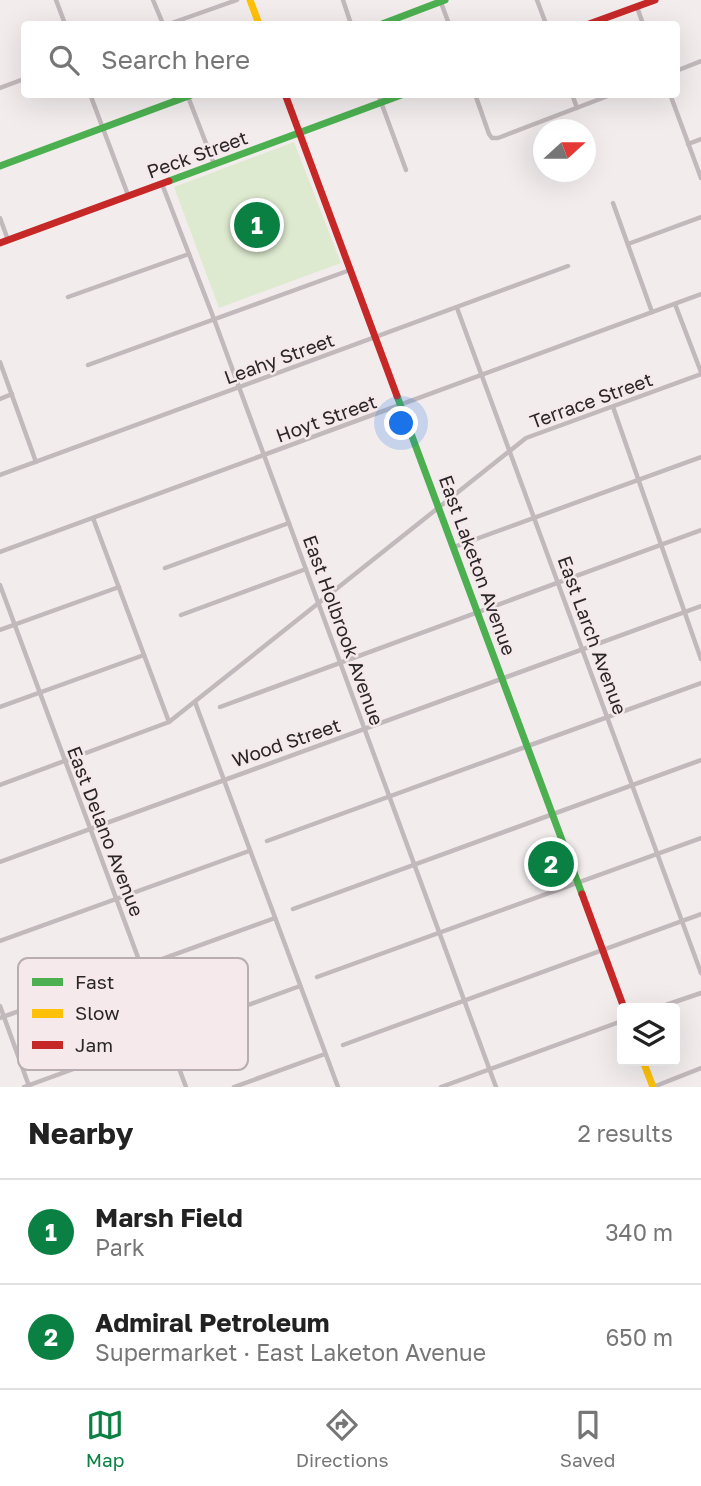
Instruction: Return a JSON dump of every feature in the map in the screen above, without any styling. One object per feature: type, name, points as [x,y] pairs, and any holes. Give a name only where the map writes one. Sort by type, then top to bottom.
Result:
[{"type":"main road","points":[[250,0],[258,21]]},
{"type":"main road","points":[[596,21],[635,3],[655,0]]},
{"type":"main road","points":[[390,21],[442,1]]},
{"type":"main road","points":[[0,166],[182,98]]},
{"type":"main road","name":"East Laketon Avenue","points":[[286,98],[622,1003]]},
{"type":"main road","name":"Peck Street","points":[[4,242],[394,98]]},
{"type":"main road","points":[[645,1066],[653,1087]]},
{"type":"street","points":[[56,0],[64,21]]},
{"type":"street","points":[[153,0],[162,21]]},
{"type":"street","points":[[178,21],[237,0]]},
{"type":"street","points":[[343,0],[350,21]]},
{"type":"street","points":[[537,0],[545,21]]},
{"type":"street","points":[[442,1],[448,21]]},
{"type":"street","points":[[635,3],[642,21]]},
{"type":"street","points":[[680,70],[701,61]]},
{"type":"street","points":[[0,88],[21,80]]},
{"type":"street","points":[[92,98],[128,196]]},
{"type":"street","points":[[191,98],[214,164]]},
{"type":"street","points":[[379,98],[406,170]]},
{"type":"street","points":[[477,98],[492,138],[602,98]]},
{"type":"street","points":[[573,98],[577,108]]},
{"type":"street","points":[[671,98],[701,177]]},
{"type":"street","points":[[688,144],[701,139]]},
{"type":"street","name":"East Holbrook Avenue","points":[[162,184],[496,1087]]},
{"type":"street","points":[[613,203],[652,312]]},
{"type":"street","points":[[628,244],[701,217]]},
{"type":"street","points":[[0,218],[4,242]]},
{"type":"street","points":[[68,297],[189,254]]},
{"type":"street","name":"Leahy Street","points":[[0,475],[568,266]]},
{"type":"street","points":[[88,365],[351,270]]},
{"type":"street","name":"Hoyt Street","points":[[0,552],[701,294]]},
{"type":"street","points":[[675,304],[701,373]]},
{"type":"street","name":"East Larch Avenue","points":[[457,308],[701,973]]},
{"type":"street","points":[[0,362],[36,462]]},
{"type":"street","name":"Terrace Street","points":[[0,785],[169,722],[526,438],[701,373]]},
{"type":"street","points":[[0,399],[12,394]]},
{"type":"street","points":[[613,407],[701,659]]},
{"type":"street","points":[[454,547],[701,457]]},
{"type":"street","points":[[93,518],[169,722]]},
{"type":"street","points":[[165,568],[289,523]]},
{"type":"street","points":[[220,707],[701,530]]},
{"type":"street","points":[[181,615],[306,569]]},
{"type":"street","name":"East Delano Avenue","points":[[0,585],[139,958]]},
{"type":"street","points":[[0,630],[119,587]]},
{"type":"street","name":"Wood Street","points":[[0,862],[701,606]]},
{"type":"street","points":[[0,707],[144,654]]},
{"type":"street","points":[[267,841],[701,683]]},
{"type":"street","points":[[195,702],[338,1087]]},
{"type":"street","points":[[293,909],[701,760]]},
{"type":"street","points":[[317,977],[701,838]]},
{"type":"street","points":[[0,941],[249,851]]},
{"type":"street","points":[[343,1045],[701,914]]},
{"type":"street","points":[[164,958],[275,918]]},
{"type":"street","points":[[248,1005],[300,986]]},
{"type":"street","points":[[672,1003],[701,993]]},
{"type":"street","points":[[0,1006],[18,1062]]},
{"type":"street","points":[[441,1087],[617,1023]]},
{"type":"street","points":[[234,1087],[325,1054]]},
{"type":"street","points":[[653,1087],[701,1068]]},
{"type":"street","points":[[27,1086],[71,1070]]},
{"type":"street","name":"East Delano Avenue","points":[[180,1070],[186,1087]]},
{"type":"green space","points":[[294,142],[341,263],[219,308],[174,187]]},
{"type":"traffic: fast","points":[[390,21],[445,0]]},
{"type":"traffic: fast","points":[[0,166],[183,98]]},
{"type":"traffic: fast","points":[[169,181],[393,98]]},
{"type":"traffic: fast","points":[[397,396],[582,894]]},
{"type":"traffic: slow","points":[[250,0],[258,21]]},
{"type":"traffic: slow","points":[[645,1066],[653,1087]]},
{"type":"traffic: jam","points":[[597,21],[655,0]]},
{"type":"traffic: jam","points":[[286,98],[397,396]]},
{"type":"traffic: jam","points":[[0,243],[169,181]]},
{"type":"traffic: jam","points":[[582,894],[622,1003]]},
{"type":"place","name":"Marsh Field","points":[[257,225]]},
{"type":"place","name":"Admiral Petroleum","points":[[551,864]]}]
